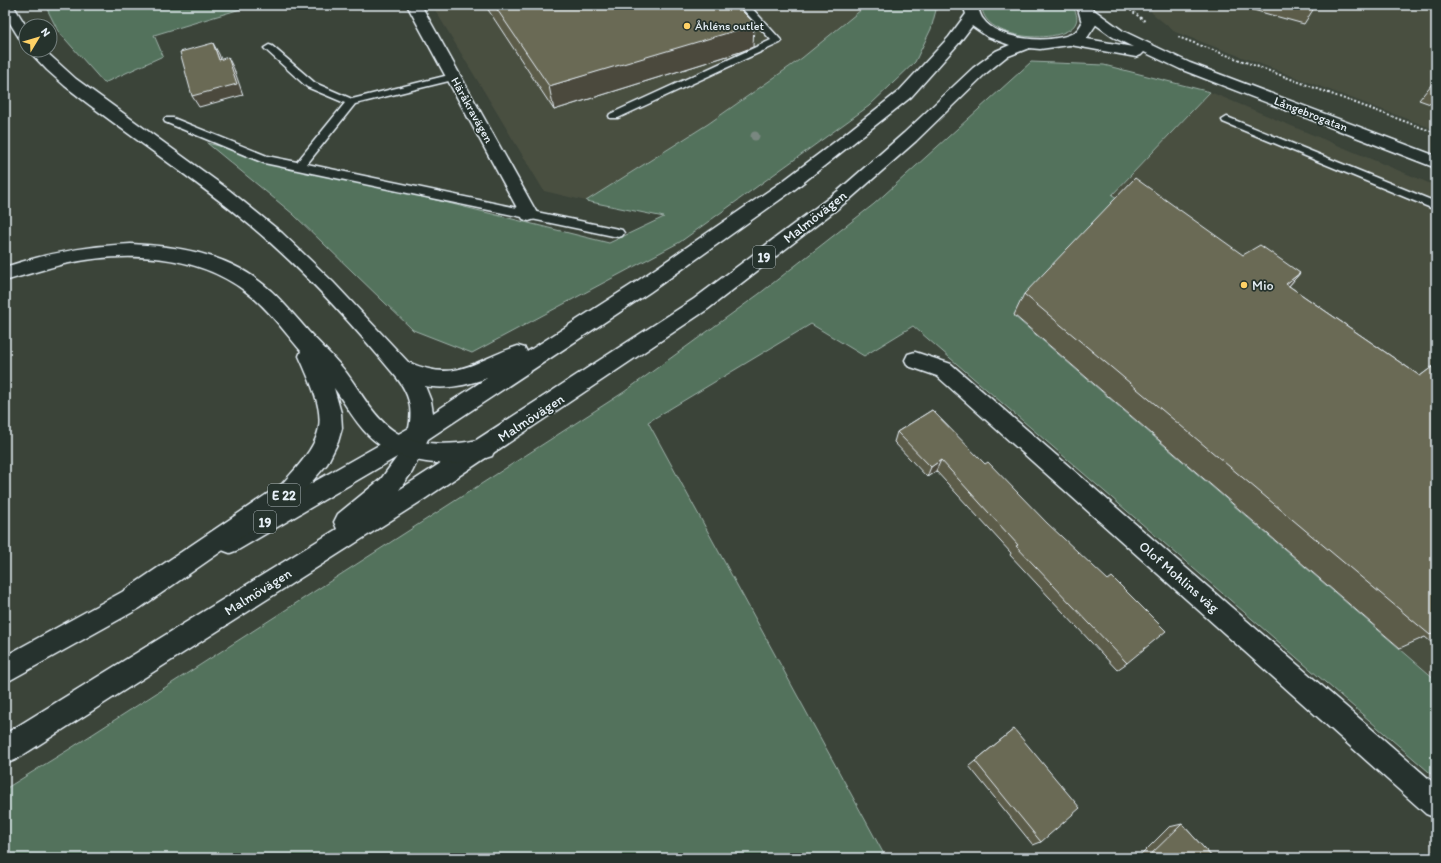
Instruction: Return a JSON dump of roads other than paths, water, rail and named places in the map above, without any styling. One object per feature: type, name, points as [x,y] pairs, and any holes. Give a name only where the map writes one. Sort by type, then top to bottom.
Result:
[{"type":"main road","points":[[6,5],[18,25]]},
{"type":"main road","name":"Häråkravägen","points":[[414,5],[529,215]]},
{"type":"main road","points":[[971,10],[980,25],[992,33],[1008,40],[1025,44],[1056,44],[1070,41],[1080,36],[1087,29],[1090,21],[1087,9]]},
{"type":"main road","name":"Långebrogatan","points":[[1087,9],[1118,34],[1185,66],[1436,162]]},
{"type":"main road","name":"19","points":[[131,600],[410,442],[643,287],[789,185],[878,116],[910,88],[954,40],[971,10]]},
{"type":"main road","name":"Långebrogatan","points":[[1070,41],[1116,48],[1185,66]]},
{"type":"main road","name":"Malmövägen","points":[[5,750],[484,449],[701,304],[844,195],[910,137],[978,71],[1001,54],[1025,44]]},
{"type":"main road","points":[[44,58],[71,83],[238,206],[271,233],[318,277],[399,367],[419,398],[422,412],[394,480],[381,494],[258,592]]},
{"type":"main road","name":"E 22","points":[[5,274],[38,262],[88,254],[132,250],[181,255],[225,268],[251,285],[274,305],[298,333],[324,387],[331,409],[331,431],[324,452],[311,470],[290,491],[131,600],[5,670]]},
{"type":"main road","points":[[399,367],[422,377],[441,379],[460,378],[479,372],[504,362],[643,287]]},
{"type":"main road","points":[[298,333],[336,376],[373,425],[383,435],[410,442],[430,453],[456,454],[484,449]]},
{"type":"main road","name":"Olof Mohlins väg","points":[[915,360],[944,370],[1436,804]]},
{"type":"lane","points":[[614,116],[777,41],[744,5]]},
{"type":"lane","points":[[269,48],[311,85],[351,102],[453,77]]},
{"type":"lane","points":[[300,166],[351,102]]},
{"type":"lane","points":[[169,120],[264,159],[618,233]]},
{"type":"lane","points":[[1227,120],[1436,206]]},
{"type":"place","name":"Åhléns outlet","points":[[687,26]]},
{"type":"place","name":"Mio","points":[[1244,285]]}]
